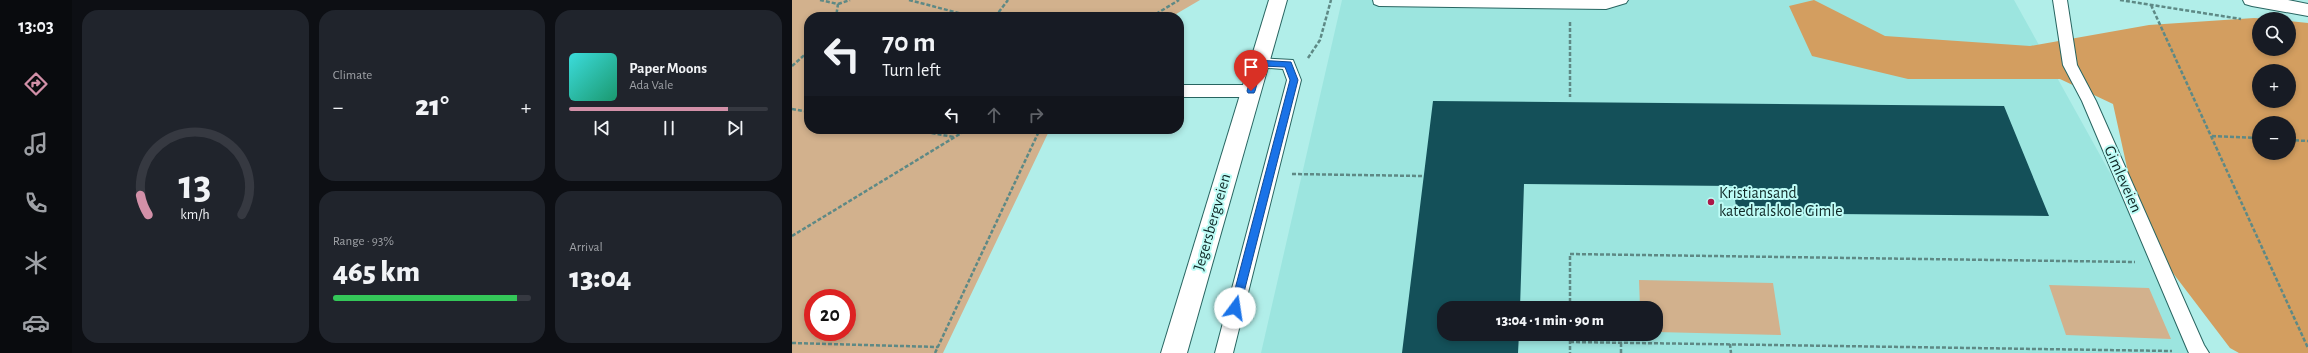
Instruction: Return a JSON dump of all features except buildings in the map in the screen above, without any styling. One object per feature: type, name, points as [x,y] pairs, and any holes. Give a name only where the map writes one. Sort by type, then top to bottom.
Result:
[{"type":"main road","name":"Jegersbergveien","points":[[1174,353],[1278,0]]},
{"type":"main road","points":[[2252,0],[2308,10]]},
{"type":"lane","points":[[1379,1],[1606,4],[1622,0]]},
{"type":"lane","name":"Gimleveien","points":[[2060,0],[2070,64],[2089,101],[2198,352]]},
{"type":"lane","points":[[1224,353],[1294,80],[1288,64],[1259,62]]},
{"type":"lane","points":[[1184,91],[1251,91]]},
{"type":"path","points":[[820,0],[838,4],[850,0]]},
{"type":"path","points":[[909,0],[955,12]]},
{"type":"path","points":[[999,12],[1008,0]]},
{"type":"path","points":[[1159,12],[1179,0]]},
{"type":"path","points":[[1294,80],[1320,40],[1331,0]]},
{"type":"path","points":[[2120,0],[2244,19]]},
{"type":"path","points":[[1570,3],[1570,96]]},
{"type":"path","points":[[837,12],[838,4]]},
{"type":"path","points":[[2151,5],[2308,348]]},
{"type":"path","points":[[792,66],[804,55]]},
{"type":"path","points":[[792,108],[804,111]]},
{"type":"path","points":[[937,134],[955,137]]},
{"type":"path","points":[[792,236],[960,134]]},
{"type":"path","points":[[935,353],[1038,134]]},
{"type":"path","points":[[2212,136],[2252,138]]},
{"type":"path","points":[[2296,140],[2308,141]]},
{"type":"path","points":[[1270,173],[1424,176]]},
{"type":"path","points":[[1570,301],[1570,254],[2160,262]]},
{"type":"path","points":[[1570,353],[1570,342],[2198,352]]},
{"type":"path","points":[[792,343],[938,347]]},
{"type":"path","points":[[1621,343],[1621,353]]},
{"type":"path","points":[[1730,344],[1731,353]]},
{"type":"shaded area","points":[[792,0],[1200,0],[1180,12],[804,12],[804,134],[1048,134],[943,353],[792,353]]},
{"type":"shaded area","name":"Kristiansand katedralskole Gimle","points":[[1342,0],[2014,0],[2210,353],[1261,353]]},
{"type":"shaded area","points":[[1814,0],[1885,36],[2030,46],[2149,25],[2252,18],[2252,56],[2296,56],[2296,22],[2308,23],[2308,353],[2239,353],[2230,348],[2141,231],[2113,104],[2060,79],[1908,79],[1812,56],[1789,6]]},
{"type":"shaded area","points":[[1639,280],[1773,283],[1781,335],[1663,332],[1663,301],[1640,301]]},
{"type":"shaded area","points":[[2049,285],[2149,288],[2171,339],[2066,335]]},
{"type":"place","name":"Kristiansand katedralskole Gimle","points":[[1711,202]]},
{"type":"route","points":[[1235,308],[1294,80],[1288,64],[1259,62],[1251,91]]}]
